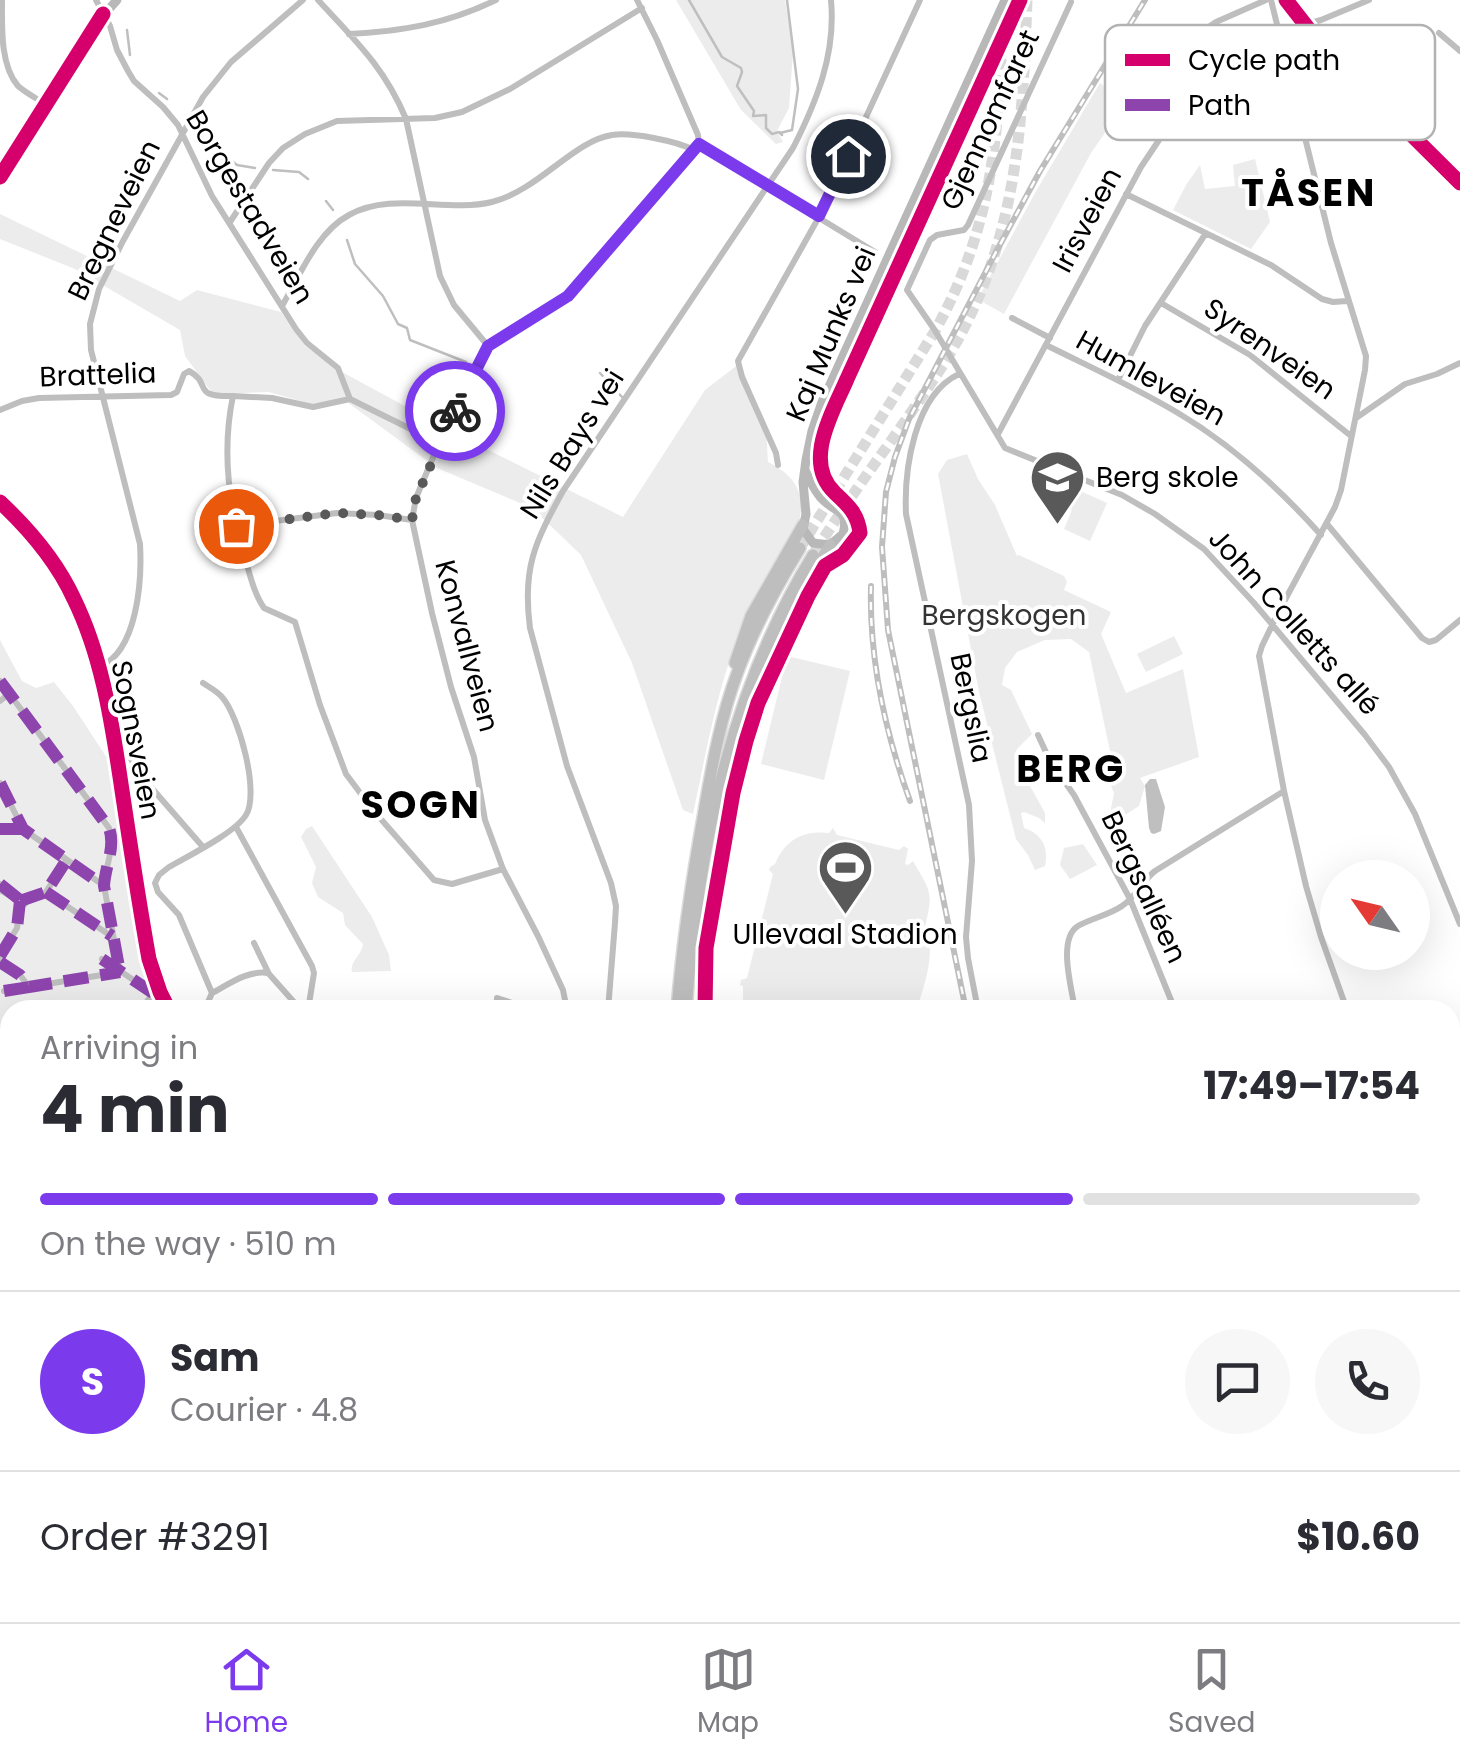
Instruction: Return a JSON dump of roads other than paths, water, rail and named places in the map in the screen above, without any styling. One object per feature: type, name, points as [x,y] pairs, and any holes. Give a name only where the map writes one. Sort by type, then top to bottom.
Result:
[{"type":"highway","points":[[678,1000],[691,887],[733,670],[744,634],[768,583],[804,520]]},
{"type":"highway","points":[[730,743],[785,623],[830,545]]},
{"type":"highway","points":[[724,717],[758,624],[800,548]]},
{"type":"highway","points":[[687,1000],[701,888],[730,743],[756,666],[786,601],[813,555]]},
{"type":"main road","points":[[0,177],[103,14],[117,0]]},
{"type":"main road","name":"Kaj Munks vei","points":[[804,520],[803,482],[808,445],[822,402],[1006,0]]},
{"type":"main road","points":[[1286,0],[1305,25]]},
{"type":"main road","points":[[1417,140],[1460,183]]},
{"type":"main road","points":[[806,470],[826,504],[839,510],[845,520],[840,538],[830,545],[813,543],[807,537],[804,520],[816,505],[826,504]]},
{"type":"main road","name":"Sognsveien","points":[[0,502],[36,540],[68,587],[86,627],[116,753],[149,959],[164,1000]]},
{"type":"street","points":[[2,0],[2,44],[9,74],[18,86],[45,104]]},
{"type":"street","name":"Borgestadveien","points":[[96,0],[134,81],[170,115],[205,182],[282,306],[302,337],[338,368],[350,399]]},
{"type":"street","name":"Bregneveien","points":[[98,667],[111,660],[122,644],[136,611],[141,572],[140,544],[101,396],[89,332],[94,306],[124,240],[204,97],[224,69],[303,0]]},
{"type":"street","points":[[318,0],[390,82],[406,119],[436,263],[464,320],[488,346],[568,296],[697,147],[698,135],[637,0]]},
{"type":"street","points":[[349,34],[435,24],[496,0]]},
{"type":"street","name":"Nils Bays vei","points":[[609,1000],[616,906],[567,766],[530,628],[530,564],[563,492],[793,148],[818,96],[828,62],[831,0]]},
{"type":"street","points":[[778,465],[738,361],[819,216],[920,0]]},
{"type":"street","points":[[1212,25],[1269,0],[1278,25]]},
{"type":"street","name":"Irisveien","points":[[1305,25],[1369,0]]},
{"type":"street","name":"Gjennomfaret","points":[[907,290],[930,240],[964,230],[968,225],[1072,2]]},
{"type":"street","points":[[230,222],[269,163],[304,134],[336,122],[447,116],[474,108],[642,8]]},
{"type":"street","points":[[1439,33],[1460,51]]},
{"type":"street","points":[[282,306],[322,239],[342,219],[369,206],[474,204],[512,195],[593,142],[609,136],[634,136],[697,147],[875,252]]},
{"type":"street","name":"Irisveien","points":[[998,435],[1126,194],[1159,140]]},
{"type":"street","points":[[1306,140],[1366,356],[1341,490],[1260,656],[1284,791],[1316,920],[1344,1000]]},
{"type":"street","points":[[1126,194],[1271,266],[1322,299],[1348,301]]},
{"type":"street","name":"Syrenveien","points":[[1118,380],[1145,326],[1206,233]]},
{"type":"street","name":"John Colletts allé","points":[[907,290],[1007,450],[1122,495],[1169,523],[1220,565],[1389,766],[1415,814],[1460,924]]},
{"type":"street","name":"Syrenveien","points":[[1160,303],[1250,355],[1351,436]]},
{"type":"street","name":"Humleveien","points":[[1012,318],[1182,415],[1266,478],[1320,535]]},
{"type":"street","name":"Konvallveien","points":[[488,346],[439,443],[416,498],[412,520],[436,632],[474,757],[485,820],[503,869],[565,1000]]},
{"type":"street","points":[[1355,418],[1406,384],[1460,364]]},
{"type":"street","name":"Brattelia","points":[[0,410],[39,398],[171,395],[189,371],[208,394],[233,396]]},
{"type":"street","name":"Bergslia","points":[[960,374],[942,385],[924,414],[904,486],[908,528],[969,806],[972,861],[966,937],[976,1000]]},
{"type":"street","points":[[439,443],[350,399],[313,407],[272,398],[233,396],[227,427],[227,466],[236,526],[261,605],[294,622],[346,774],[434,880],[452,884],[503,869]]},
{"type":"street","points":[[236,526],[337,513],[412,520]]},
{"type":"street","points":[[1327,524],[1422,638],[1436,640],[1460,620]]},
{"type":"street","points":[[0,681],[109,828],[112,843],[104,886],[120,972]]},
{"type":"street","points":[[203,683],[226,701],[240,732],[252,796],[250,807],[236,826],[169,867],[155,883],[179,915],[212,993]]},
{"type":"street","points":[[0,701],[9,694]]},
{"type":"street","name":"Bergsalléen","points":[[1038,734],[1130,899],[1171,1000]]},
{"type":"street","points":[[128,753],[137,771],[203,847]]},
{"type":"street","points":[[0,783],[23,829],[104,886]]},
{"type":"street","points":[[1073,1000],[1067,957],[1070,932],[1121,907],[1155,872],[1284,791]]},
{"type":"street","points":[[236,826],[312,966],[314,973],[307,1000]]},
{"type":"street","points":[[0,829],[23,829]]},
{"type":"street","points":[[22,903],[46,892],[66,861]]},
{"type":"street","points":[[0,887],[22,903]]},
{"type":"street","points":[[46,892],[112,936]]},
{"type":"street","points":[[22,903],[16,928],[0,959],[20,974],[29,987]]},
{"type":"street","points":[[254,943],[269,974],[294,1000]]},
{"type":"street","points":[[102,960],[153,994],[149,1000]]},
{"type":"street","points":[[4,991],[120,972]]},
{"type":"street","points":[[209,1000],[212,993],[248,975],[269,974]]},
{"type":"waterway","points":[[689,0],[722,57],[741,68],[737,86],[754,111],[753,116],[766,115],[766,128],[772,134],[782,135]]},
{"type":"waterway","points":[[780,133],[792,130],[798,89],[787,0]]},
{"type":"waterway","points":[[127,30],[130,55]]},
{"type":"waterway","points":[[159,93],[167,99]]},
{"type":"waterway","points":[[219,156],[226,162],[255,168]]},
{"type":"waterway","points":[[273,170],[299,172],[308,179]]},
{"type":"waterway","points":[[326,201],[333,210]]},
{"type":"waterway","points":[[347,240],[355,264],[383,296],[398,324],[407,328],[410,340],[466,362]]},
{"type":"waterway","points":[[600,373],[622,397]]},
{"type":"tunnel","points":[[815,551],[943,365],[987,276],[1016,160],[1027,0]]},
{"type":"tunnel","points":[[800,548],[935,331],[971,251],[996,133],[1003,4]]},
{"type":"railway","points":[[1130,25],[1145,0]]},
{"type":"railway","points":[[964,1000],[888,630],[882,547],[886,492],[909,419],[1040,171],[1105,65]]},
{"type":"railway","points":[[871,586],[880,696],[910,801]]},
{"type":"place","name":"Berg skole","points":[[1057,526]]},
{"type":"place","name":"Ullevaal Stadion","points":[[845,917]]},
{"type":"district","name":"TÅSEN","points":[[1309,192]]},
{"type":"district","name":"BERG","points":[[1071,768]]},
{"type":"district","name":"SOGN","points":[[421,804]]},
{"type":"park label","name":"Bergskogen","points":[[1004,615]]}]
